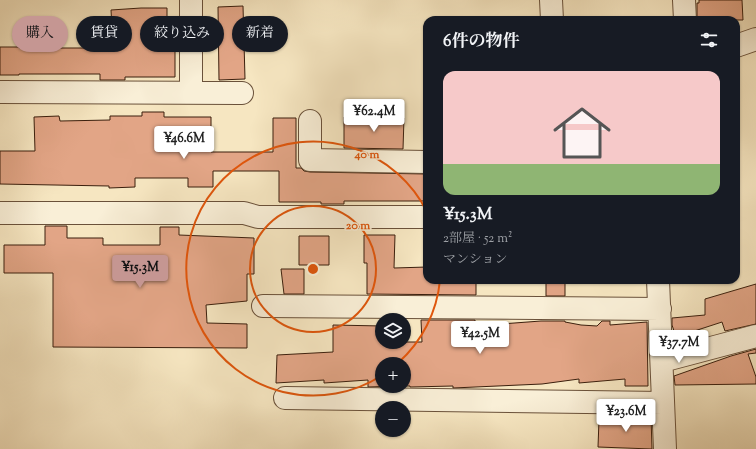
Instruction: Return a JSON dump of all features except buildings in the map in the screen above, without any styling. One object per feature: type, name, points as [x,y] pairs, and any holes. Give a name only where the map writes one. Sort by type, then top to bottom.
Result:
[{"type":"street","points":[[191,0],[191,93]]},
{"type":"street","points":[[551,0],[552,16]]},
{"type":"street","points":[[684,0],[685,16]]},
{"type":"street","points":[[740,45],[756,39]]},
{"type":"street","points":[[0,92],[242,93]]},
{"type":"street","points":[[310,121],[310,160],[423,162]]},
{"type":"street","points":[[0,213],[244,213],[258,217],[423,217]]},
{"type":"street","points":[[658,284],[665,449]]},
{"type":"street","points":[[263,306],[660,309]]},
{"type":"street","points":[[662,361],[756,336]]},
{"type":"street","points":[[285,398],[663,404]]}]
